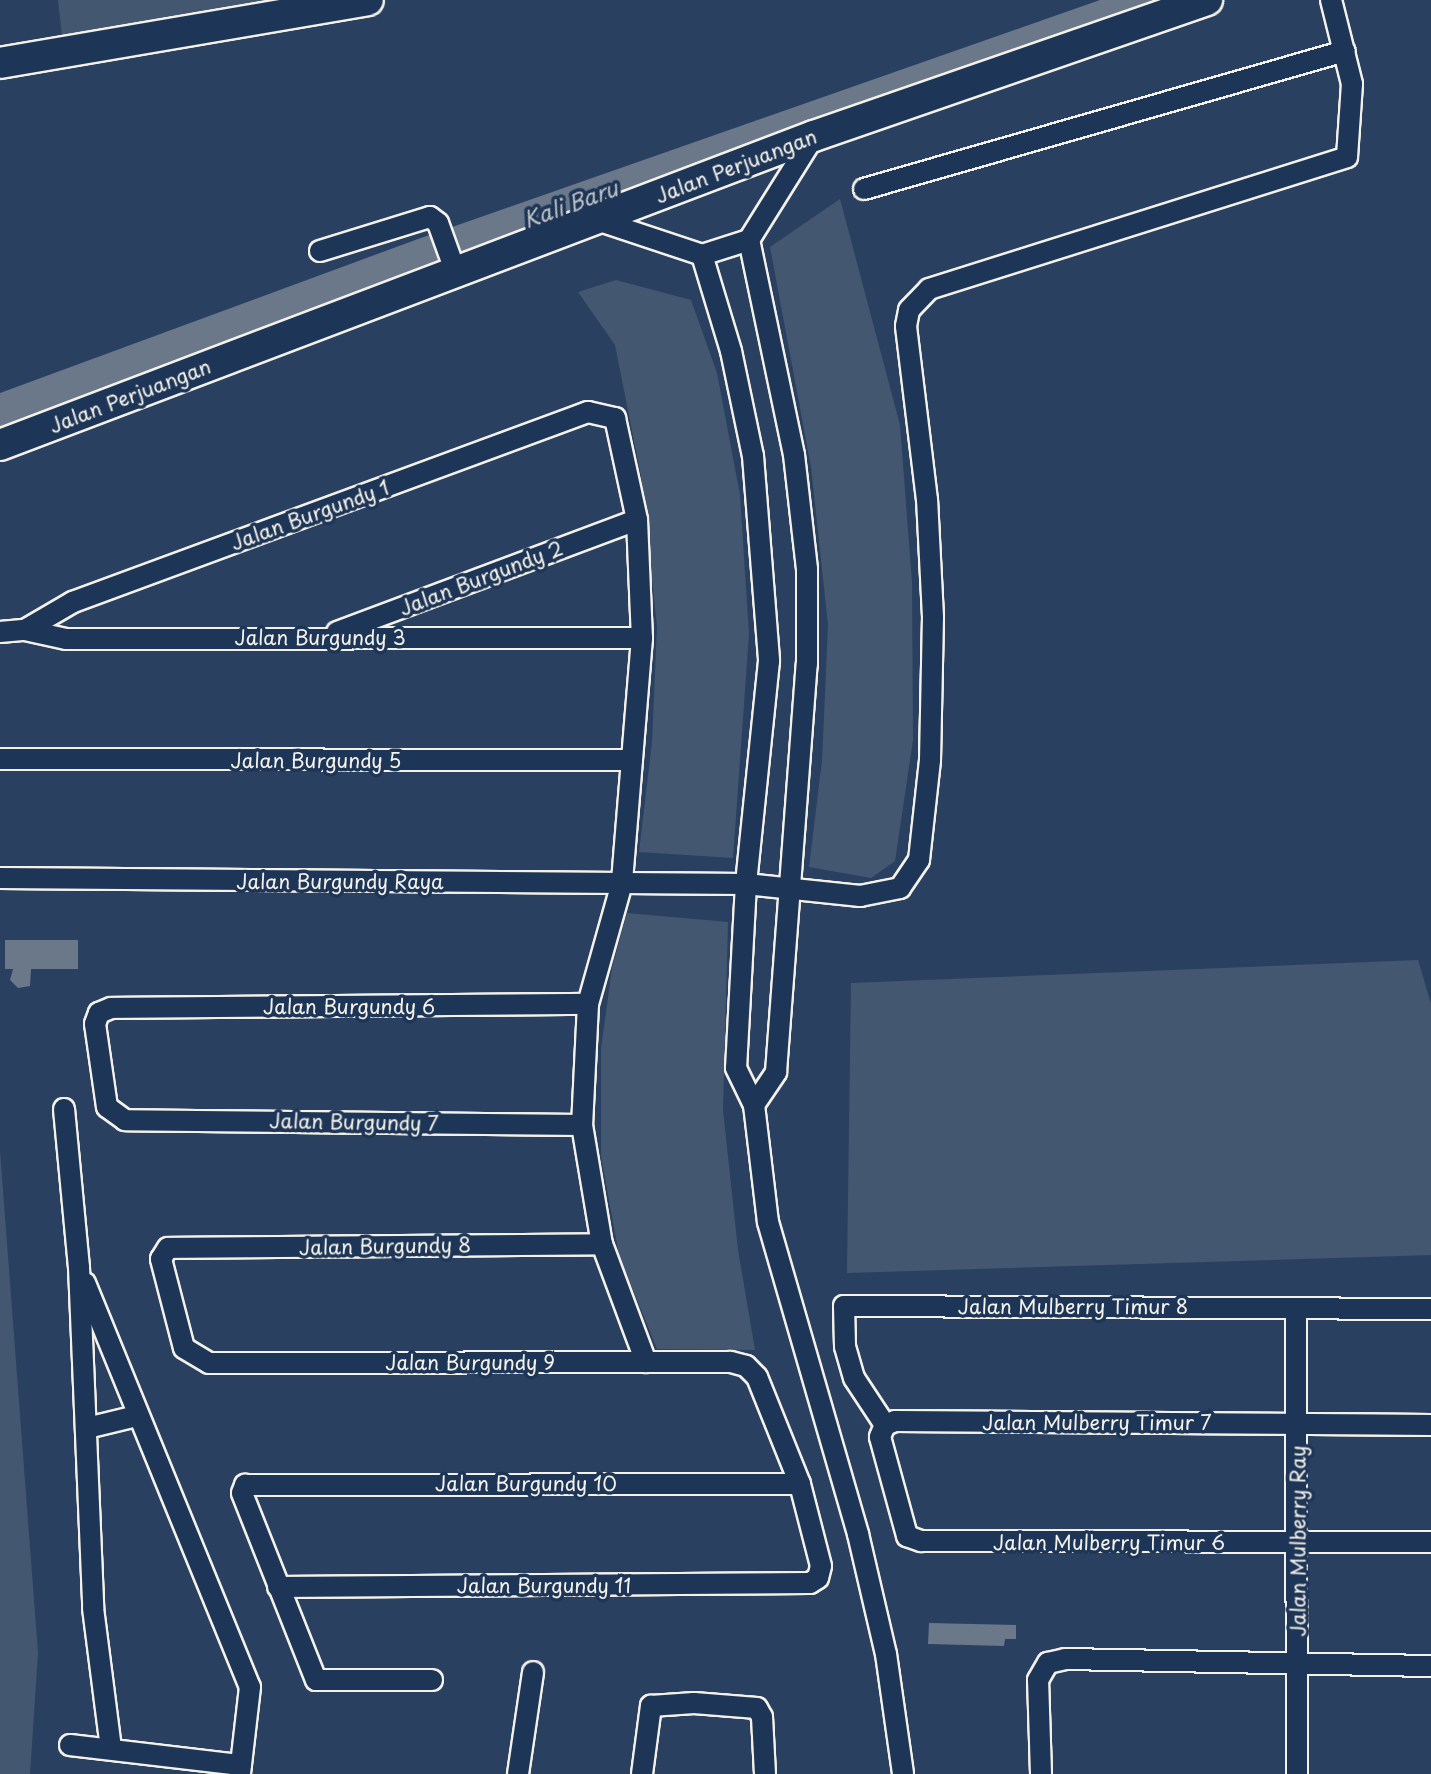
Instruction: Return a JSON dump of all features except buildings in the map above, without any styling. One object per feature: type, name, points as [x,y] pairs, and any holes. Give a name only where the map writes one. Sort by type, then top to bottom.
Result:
[{"type":"main road","points":[[0,63],[368,0]]},
{"type":"main road","name":"Jalan Perjuangan","points":[[0,445],[454,268],[597,220],[814,136],[1207,0]]},
{"type":"street","points":[[864,189],[1345,51],[1331,0]]},
{"type":"street","name":"Jalan Burgundy Raya","points":[[0,878],[746,884],[790,885],[860,896],[900,888],[919,860],[930,760],[933,617],[927,500],[906,326],[916,297],[949,282],[1347,157],[1352,113],[1345,51]]},
{"type":"street","points":[[597,220],[702,255],[749,240],[814,136]]},
{"type":"street","points":[[320,251],[424,217],[438,223],[454,268]]},
{"type":"street","points":[[749,240],[794,455],[807,569],[807,664],[776,1072],[754,1105]]},
{"type":"street","points":[[702,255],[731,351],[753,456],[765,564],[769,661],[746,884],[736,1068],[754,1105],[768,1222],[858,1534],[886,1654],[903,1774]]},
{"type":"street","name":"Jalan Burgundy 1","points":[[25,630],[73,602],[599,411],[619,426],[637,520]]},
{"type":"street","points":[[637,520],[642,638],[622,883],[588,1004],[582,1125],[602,1244],[646,1362]]},
{"type":"street","name":"Jalan Burgundy 2","points":[[325,637],[637,520]]},
{"type":"street","name":"Jalan Burgundy 3","points":[[0,632],[25,630],[66,639],[642,638]]},
{"type":"street","name":"Jalan Burgundy 5","points":[[0,759],[632,760]]},
{"type":"street","name":"Jalan Burgundy 6","points":[[125,1120],[107,1107],[95,1024],[99,1013],[111,1008],[588,1004]]},
{"type":"street","points":[[64,1109],[79,1267],[93,1608],[111,1749]]},
{"type":"street","name":"Jalan Burgundy 7","points":[[125,1120],[582,1125]]},
{"type":"street","name":"Jalan Burgundy 8","points":[[209,1363],[184,1348],[161,1259],[168,1248],[602,1244]]},
{"type":"street","points":[[70,1745],[240,1770],[250,1687],[137,1416],[79,1267]]},
{"type":"street","name":"Jalan Mulberry Timur 8","points":[[890,1423],[868,1407],[848,1357],[841,1311],[850,1305],[1431,1309]]},
{"type":"street","name":"Jalan Mulberry Ray","points":[[1296,1308],[1297,1774]]},
{"type":"street","name":"Jalan Burgundy 9","points":[[209,1363],[731,1362],[757,1377],[800,1484]]},
{"type":"street","points":[[87,1428],[137,1416]]},
{"type":"street","name":"Jalan Mulberry Timur 7","points":[[890,1423],[1431,1425]]},
{"type":"street","name":"Jalan Mulberry Timur 6","points":[[890,1423],[880,1437],[907,1536],[921,1541],[1431,1542]]},
{"type":"street","name":"Jalan Burgundy 10","points":[[278,1587],[242,1493],[252,1481],[800,1484]]},
{"type":"street","name":"Jalan Burgundy 11","points":[[278,1587],[810,1583],[818,1578],[821,1566],[800,1484]]},
{"type":"street","points":[[278,1587],[311,1673],[325,1683],[432,1680]]},
{"type":"street","points":[[1041,1774],[1038,1680],[1048,1663],[1065,1659],[1431,1666]]},
{"type":"street","points":[[518,1774],[533,1672]]},
{"type":"street","points":[[642,1774],[651,1706],[658,1703],[757,1708],[762,1717],[765,1774]]},
{"type":"shaded area","points":[[58,0],[267,0],[62,36]]},
{"type":"shaded area","points":[[840,199],[900,425],[912,582],[913,740],[895,861],[871,878],[809,867],[822,761],[828,625],[811,467],[770,247]]},
{"type":"shaded area","points":[[616,280],[691,300],[717,373],[740,495],[749,634],[733,858],[639,852],[652,742],[657,626],[641,476],[615,345],[578,292]]},
{"type":"shaded area","points":[[627,913],[728,922],[723,1110],[738,1250],[755,1350],[657,1349],[619,1255],[601,1156],[601,1049],[612,968]]},
{"type":"shaded area","points":[[1418,960],[1431,1004],[1431,1255],[847,1273],[851,983]]},
{"type":"shaded area","points":[[0,1151],[38,1653],[30,1774],[0,1774]]},
{"type":"water","name":"Kali Baru","points":[[1100,0],[1170,0],[423,266],[0,431],[0,393],[418,239]]},
{"type":"water","points":[[5,940],[78,940],[78,969],[31,969],[30,986],[18,988],[10,980],[13,969],[5,969]]},
{"type":"water","points":[[929,1623],[1016,1625],[1016,1639],[1005,1639],[1004,1646],[928,1644]]}]
